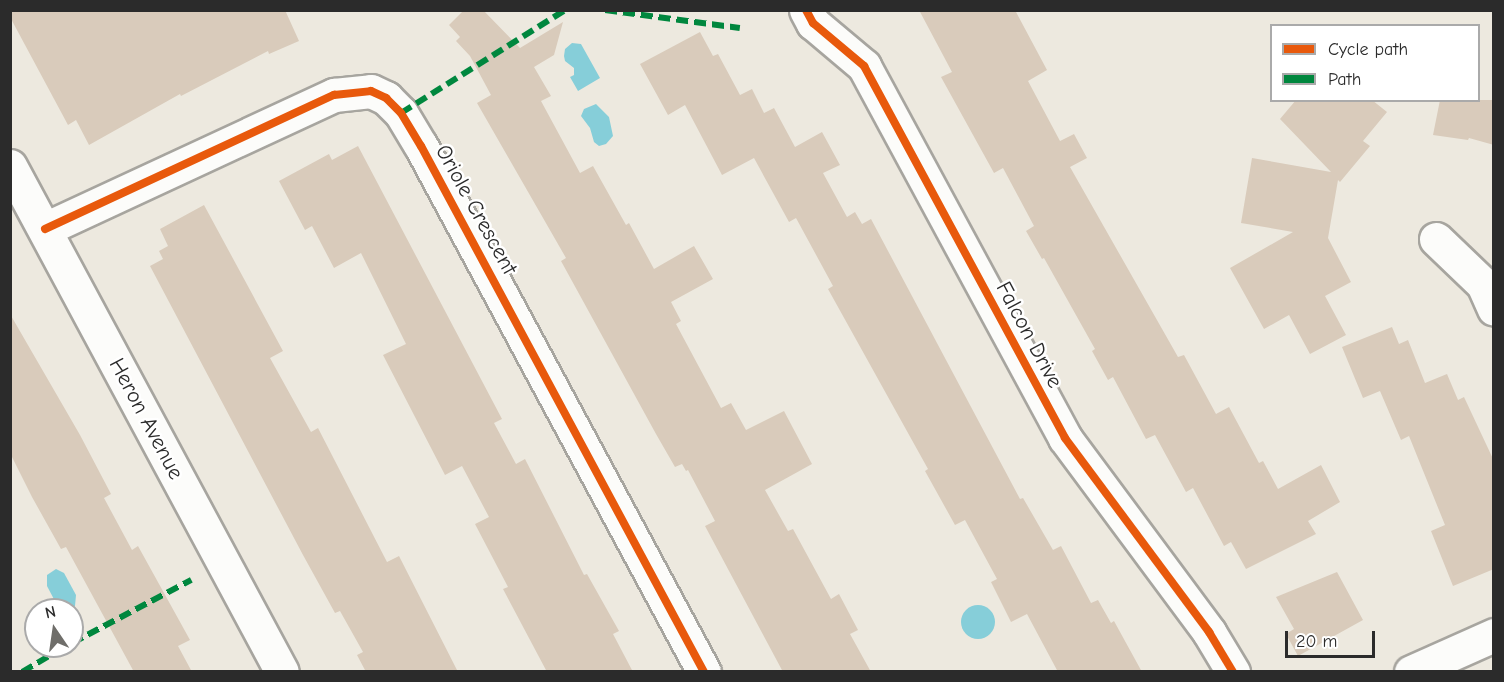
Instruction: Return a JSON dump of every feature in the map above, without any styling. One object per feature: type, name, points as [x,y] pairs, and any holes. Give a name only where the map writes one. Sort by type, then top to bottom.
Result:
[{"type":"street","name":"Falcon Drive","points":[[806,10],[813,23],[864,66],[1065,438],[1209,632],[1233,672]]},
{"type":"street","name":"Oriole Crescent","points":[[45,229],[334,95],[371,91],[386,98],[401,113],[421,146],[704,672]]},
{"type":"street","name":"Heron Avenue","points":[[10,166],[282,672]]},
{"type":"street","points":[[1436,239],[1483,284],[1494,309]]},
{"type":"street","points":[[1411,672],[1494,635]]},
{"type":"water","points":[[572,43],[581,44],[600,78],[578,91],[570,77],[574,75],[574,68],[565,61],[564,56],[565,49]]},
{"type":"water","points":[[596,104],[609,117],[613,136],[606,144],[599,146],[594,142],[590,128],[581,116],[584,109]]},
{"type":"water","points":[[56,569],[64,573],[76,598],[53,598],[47,586],[47,575]]},
{"type":"water","points":[[978,605],[990,610],[995,622],[990,634],[978,639],[966,634],[961,622],[966,610]]},
{"type":"building","points":[[10,10],[285,10],[299,41],[269,54],[268,51],[181,96],[180,94],[89,145],[76,120],[68,125],[10,17]]},
{"type":"building","points":[[464,10],[483,10],[520,48],[563,22],[554,55],[534,67],[551,96],[541,101],[580,173],[593,166],[626,225],[629,223],[654,269],[694,246],[713,279],[671,302],[681,321],[676,324],[721,408],[731,403],[746,430],[784,411],[812,464],[765,490],[788,531],[793,529],[831,599],[839,594],[858,630],[850,634],[871,672],[783,672],[705,526],[715,521],[688,470],[686,471],[682,464],[675,467],[656,434],[561,261],[566,258],[477,103],[491,95],[470,56],[456,41],[460,37],[449,25]]},
{"type":"building","points":[[919,10],[1015,10],[1047,70],[1028,81],[1060,141],[1074,134],[1087,158],[1070,167],[1178,357],[1184,355],[1216,414],[1229,407],[1259,463],[1263,461],[1278,489],[1321,465],[1340,502],[1308,521],[1316,534],[1246,569],[1231,542],[1224,546],[1193,488],[1186,492],[1155,435],[1146,439],[1113,377],[1108,380],[1092,351],[1095,349],[1044,258],[1042,259],[1026,231],[1034,226],[1003,168],[994,173],[941,77],[952,72]]},
{"type":"building","points":[[700,32],[713,56],[718,54],[740,95],[752,89],[764,113],[774,108],[795,147],[822,132],[840,165],[823,173],[847,217],[855,212],[862,224],[871,219],[1020,499],[1023,498],[1053,550],[1061,546],[1091,603],[1098,600],[1111,623],[1114,621],[1142,672],[1058,672],[1027,614],[1011,622],[991,582],[997,579],[965,520],[955,525],[925,471],[928,469],[828,289],[833,286],[796,218],[789,222],[754,158],[722,175],[685,105],[668,115],[640,64]]},
{"type":"building","points":[[1494,100],[1494,145],[1469,138],[1468,140],[1433,135],[1440,102]]},
{"type":"building","points":[[1294,102],[1374,102],[1387,112],[1363,141],[1370,146],[1340,182],[1338,180],[1328,238],[1351,282],[1325,296],[1346,335],[1310,354],[1289,315],[1264,329],[1230,268],[1293,232],[1241,223],[1252,158],[1331,172],[1280,119]]},
{"type":"building","points":[[358,146],[502,419],[494,423],[516,464],[525,459],[584,575],[587,574],[619,631],[613,634],[633,672],[547,672],[503,589],[508,587],[475,524],[489,517],[462,466],[445,475],[383,355],[406,344],[361,253],[334,268],[312,226],[305,230],[279,181],[329,154],[332,160]]},
{"type":"building","points":[[204,205],[283,351],[270,358],[311,432],[318,428],[387,562],[399,556],[458,672],[366,672],[357,655],[363,652],[340,611],[335,613],[150,266],[163,259],[159,251],[168,246],[160,229]]},
{"type":"building","points":[[10,314],[80,435],[111,494],[104,498],[132,550],[138,546],[190,640],[178,646],[192,672],[134,672],[66,547],[61,549],[32,497],[10,453]]},
{"type":"building","points":[[1392,327],[1399,344],[1408,340],[1425,383],[1447,374],[1458,400],[1464,397],[1494,461],[1494,569],[1453,586],[1431,531],[1445,525],[1409,436],[1401,440],[1380,391],[1363,398],[1342,347]]},
{"type":"building","points":[[1337,572],[1363,620],[1298,656],[1286,634],[1294,629],[1276,597]]},
{"type":"marked path","points":[[401,113],[565,10]]},
{"type":"marked path","points":[[605,10],[740,28]]},
{"type":"marked path","points":[[84,637],[191,580]]},
{"type":"marked path","points":[[22,672],[46,658]]},
{"type":"cycle path","points":[[806,10],[813,23],[864,66],[1065,438],[1209,632],[1233,672]]},
{"type":"cycle path","points":[[45,229],[334,95],[371,91],[386,98],[401,113],[421,146],[704,672]]}]
